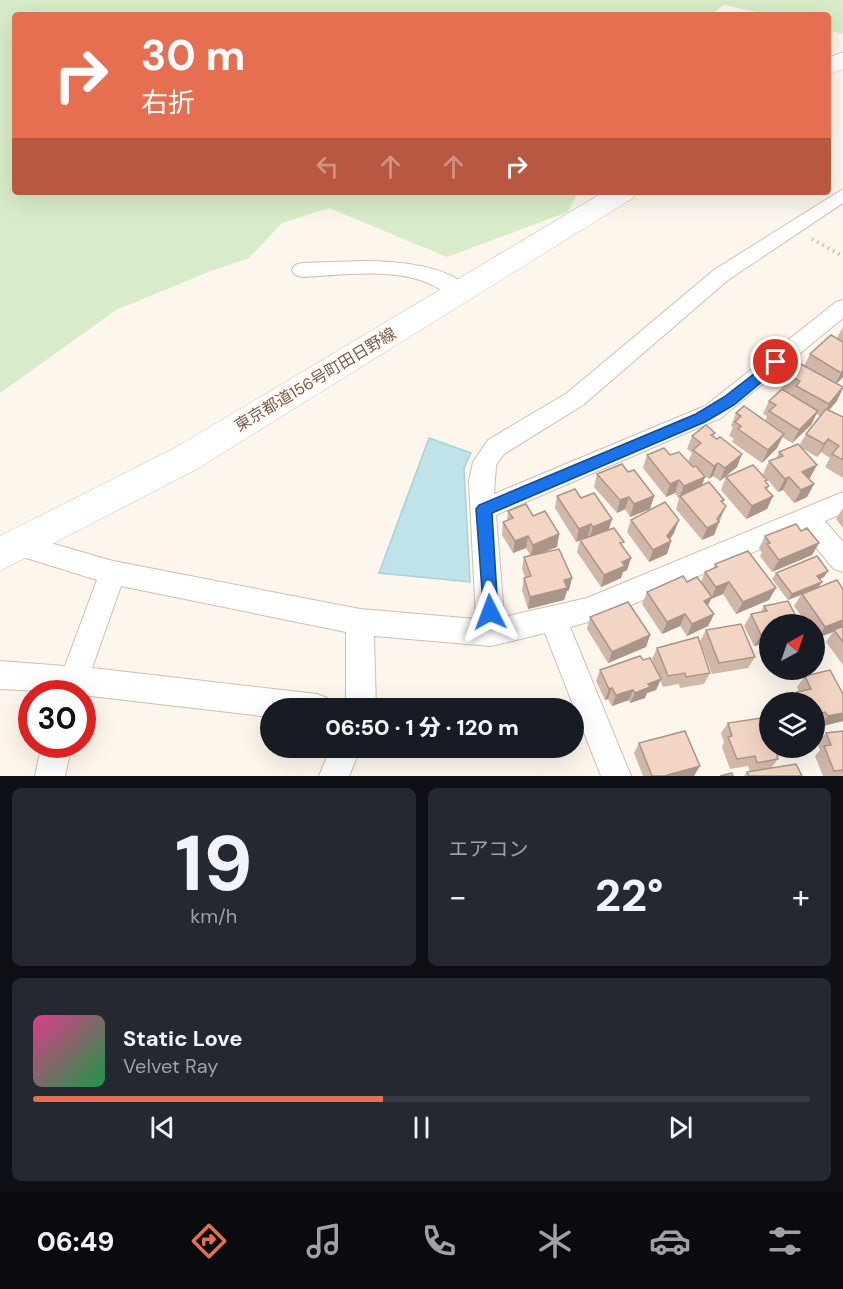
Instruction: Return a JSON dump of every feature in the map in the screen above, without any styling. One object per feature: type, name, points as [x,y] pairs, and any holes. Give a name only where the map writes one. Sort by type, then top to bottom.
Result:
[{"type":"main road","name":"東京都道156号町田日野線","points":[[10,550],[185,459],[618,195]]},
{"type":"street","points":[[491,633],[481,481],[485,462],[496,447],[575,399],[721,275],[843,195]]},
{"type":"street","points":[[302,270],[362,268],[416,273],[442,279],[459,291]]},
{"type":"street","points":[[484,509],[712,412],[843,307]]},
{"type":"street","points":[[10,550],[360,622],[491,633],[589,610],[843,502]]},
{"type":"street","points":[[807,518],[843,561]]},
{"type":"street","points":[[73,680],[113,573]]},
{"type":"street","points":[[553,619],[616,776]]},
{"type":"street","points":[[360,622],[361,698]]},
{"type":"street","points":[[0,675],[32,680]]},
{"type":"street","points":[[96,688],[260,703]]},
{"type":"street","points":[[50,776],[54,758]]},
{"type":"street","points":[[334,776],[341,758]]},
{"type":"path","points":[[816,241],[843,256]]},
{"type":"green space","points":[[0,0],[843,0],[843,34],[831,31],[831,12],[756,12],[724,5],[714,12],[12,12],[12,195],[576,195],[568,212],[447,257],[329,208],[282,223],[249,258],[116,310],[0,393]]},
{"type":"water","points":[[429,438],[471,453],[464,468],[470,582],[379,573]]},
{"type":"building","points":[[831,335],[843,342],[843,370],[841,373],[810,354]]},
{"type":"building","points":[[799,363],[843,387],[829,404],[796,386],[800,381],[788,375]]},
{"type":"building","points":[[782,389],[818,411],[799,430],[769,411],[776,405],[769,401]]},
{"type":"building","points":[[744,406],[784,434],[768,450],[738,429],[741,426],[735,422],[741,416],[736,413]]},
{"type":"building","points":[[826,409],[843,417],[843,460],[832,454],[839,446],[828,439],[824,444],[806,434]]},
{"type":"building","points":[[706,425],[715,433],[711,435],[717,439],[720,437],[742,454],[725,468],[718,463],[714,466],[693,450],[701,443],[692,436]]},
{"type":"building","points":[[798,444],[817,465],[802,472],[814,484],[801,490],[789,477],[785,479],[769,461],[783,456],[779,452]]},
{"type":"building","points":[[664,448],[670,455],[679,452],[705,477],[684,486],[679,480],[670,484],[647,455]]},
{"type":"building","points":[[622,464],[628,472],[634,470],[654,496],[634,504],[629,497],[620,500],[597,474]]},
{"type":"building","points":[[753,465],[767,480],[765,481],[769,486],[765,488],[773,496],[752,506],[726,477]]},
{"type":"building","points":[[709,482],[724,500],[721,501],[726,506],[717,519],[719,522],[707,528],[680,496]]},
{"type":"building","points":[[575,489],[581,498],[594,493],[612,519],[593,527],[591,524],[579,529],[557,496]]},
{"type":"building","points":[[665,502],[679,520],[667,536],[671,541],[653,550],[631,520]]},
{"type":"building","points":[[526,504],[533,516],[545,511],[559,534],[533,545],[528,536],[515,541],[503,522],[513,518],[508,511]]},
{"type":"building","points":[[796,524],[801,531],[807,528],[819,543],[779,560],[767,544],[770,543],[765,536]]},
{"type":"building","points":[[614,528],[624,542],[620,543],[631,558],[622,562],[625,566],[604,575],[580,540]]},
{"type":"building","points":[[559,549],[572,578],[564,580],[567,588],[530,597],[524,578],[531,576],[524,557]]},
{"type":"building","points":[[748,551],[776,588],[743,602],[729,582],[716,587],[705,572],[717,567],[715,564]]},
{"type":"building","points":[[817,556],[828,571],[817,576],[822,582],[792,594],[776,573]]},
{"type":"building","points":[[683,576],[687,582],[697,577],[712,597],[704,601],[714,614],[692,624],[685,614],[667,622],[647,592]]},
{"type":"building","points":[[837,580],[843,589],[843,620],[825,627],[825,614],[816,614],[802,594]]},
{"type":"building","points":[[788,601],[795,614],[759,614],[759,631],[751,614],[767,611],[764,606]]},
{"type":"building","points":[[628,602],[650,635],[612,652],[590,617]]},
{"type":"building","points":[[741,624],[755,657],[719,663],[706,630]]},
{"type":"building","points":[[843,626],[843,642],[834,630]]},
{"type":"building","points":[[698,637],[710,673],[686,677],[685,673],[668,676],[657,648]]},
{"type":"building","points":[[640,656],[643,660],[650,658],[661,679],[648,684],[650,687],[635,693],[633,690],[616,695],[612,688],[609,689],[600,670]]},
{"type":"building","points":[[830,670],[843,694],[843,713],[828,716],[825,712],[825,692],[797,692],[811,689],[807,680],[825,680],[825,671]]},
{"type":"building","points":[[759,718],[759,758],[778,759],[757,763],[755,756],[737,759],[728,737],[732,736],[728,723]]},
{"type":"building","points":[[685,731],[700,766],[664,776],[652,776],[639,743]]},
{"type":"building","points":[[843,731],[843,770],[834,771],[825,748],[825,746],[831,745],[826,733]]},
{"type":"building","points":[[796,764],[802,776],[749,776],[747,772]]},
{"type":"route","points":[[490,612],[484,509],[712,412],[776,362]]}]
